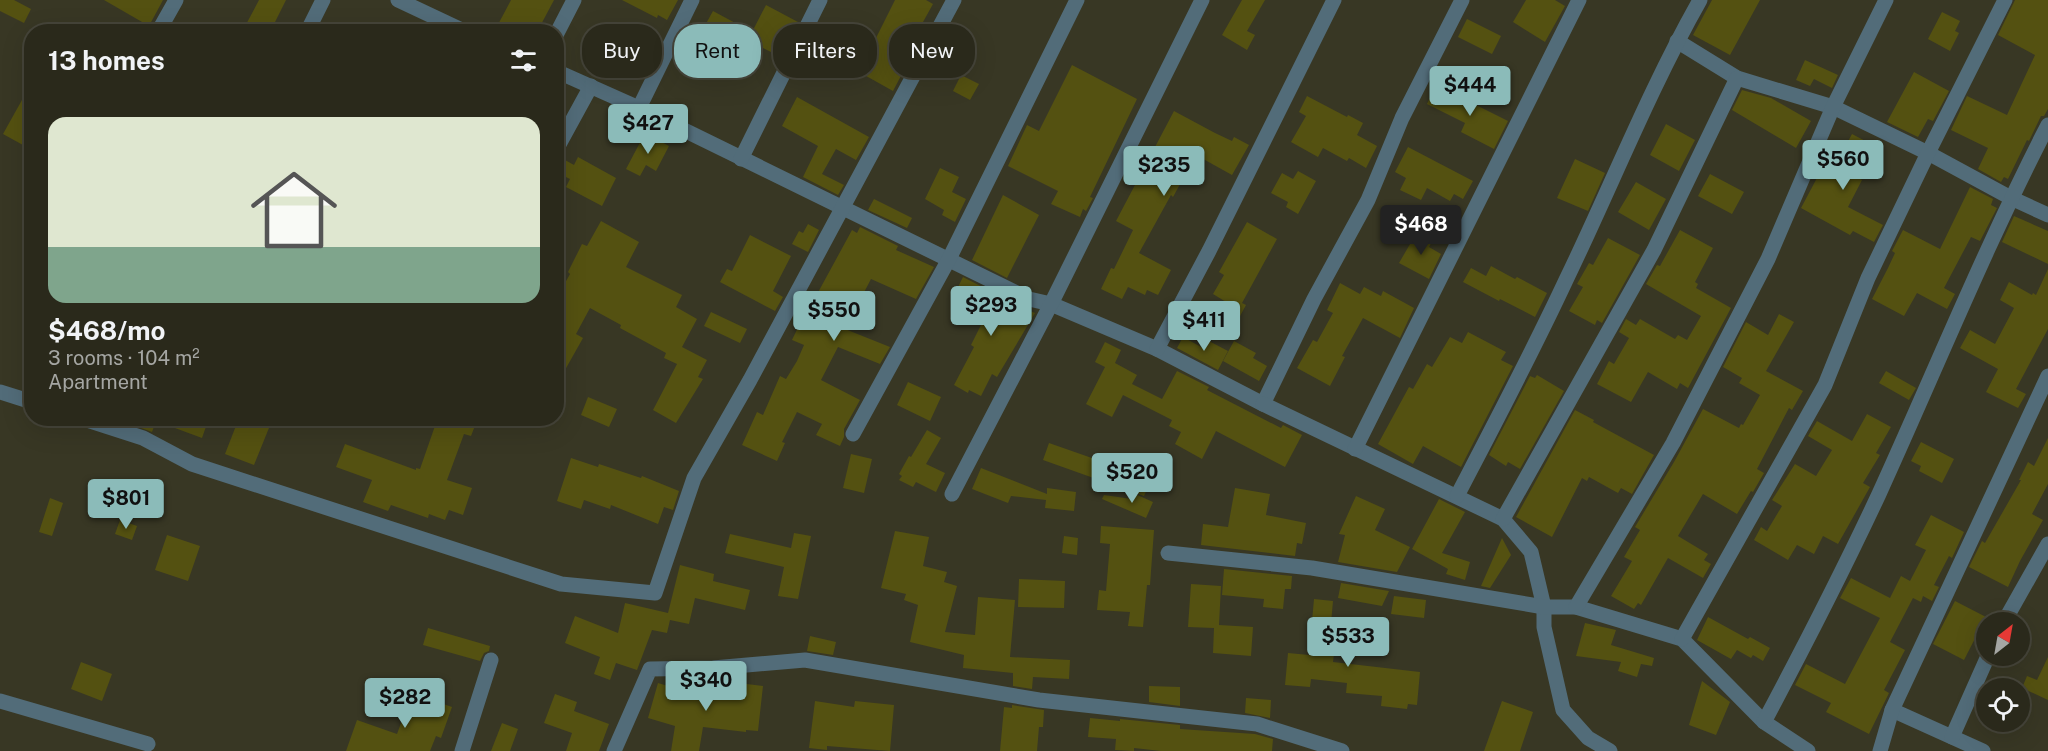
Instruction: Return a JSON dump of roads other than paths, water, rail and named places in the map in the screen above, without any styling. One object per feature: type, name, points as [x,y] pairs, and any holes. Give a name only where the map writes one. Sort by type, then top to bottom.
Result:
[{"type":"street","points":[[162,24],[176,0]]},
{"type":"street","points":[[311,24],[323,0]]},
{"type":"street","points":[[398,0],[448,24]]},
{"type":"street","points":[[562,24],[574,0]]},
{"type":"street","points":[[639,108],[692,0]]},
{"type":"street","points":[[741,159],[820,0]]},
{"type":"street","points":[[106,426],[143,438],[192,464],[561,584],[655,592],[694,478],[750,380],[954,0]]},
{"type":"street","points":[[853,434],[949,259],[1077,0]]},
{"type":"street","points":[[952,494],[1051,304],[1202,0]]},
{"type":"street","points":[[1157,349],[1209,251],[1334,0]]},
{"type":"street","points":[[1263,404],[1314,299],[1368,200],[1402,118],[1462,0]]},
{"type":"street","points":[[1355,448],[1580,0]]},
{"type":"street","points":[[1457,496],[1562,290],[1677,41],[1700,0]]},
{"type":"street","points":[[1576,607],[1673,443],[1768,259],[1833,107],[1886,0]]},
{"type":"street","points":[[1682,639],[1825,385],[1868,278],[2005,0]]},
{"type":"street","points":[[1677,41],[1737,78],[1833,107],[2048,215]]},
{"type":"street","points":[[564,75],[639,108],[1029,299],[1051,304],[1157,349],[1263,404],[1503,519],[1531,552],[1544,607],[1544,627],[1563,710],[1588,738],[1610,751]]},
{"type":"street","points":[[1503,519],[1654,250],[1737,78]]},
{"type":"street","points":[[564,135],[591,86]]},
{"type":"street","points":[[1764,722],[1818,621],[1878,495],[2011,198],[2048,125]]},
{"type":"street","points":[[1880,751],[1892,710],[2048,376]]},
{"type":"street","points":[[0,392],[24,400]]},
{"type":"street","points":[[2010,612],[2048,544]]},
{"type":"street","points":[[1168,553],[1312,568],[1544,607],[1576,607],[1682,639],[1764,722],[1808,751]]},
{"type":"street","points":[[462,751],[491,660]]},
{"type":"street","points":[[614,751],[650,669],[713,668],[805,660],[1039,700],[1257,724],[1342,751]]},
{"type":"street","points":[[1952,737],[1984,666]]},
{"type":"street","points":[[0,701],[148,744]]},
{"type":"street","points":[[1892,710],[1983,751]]}]
